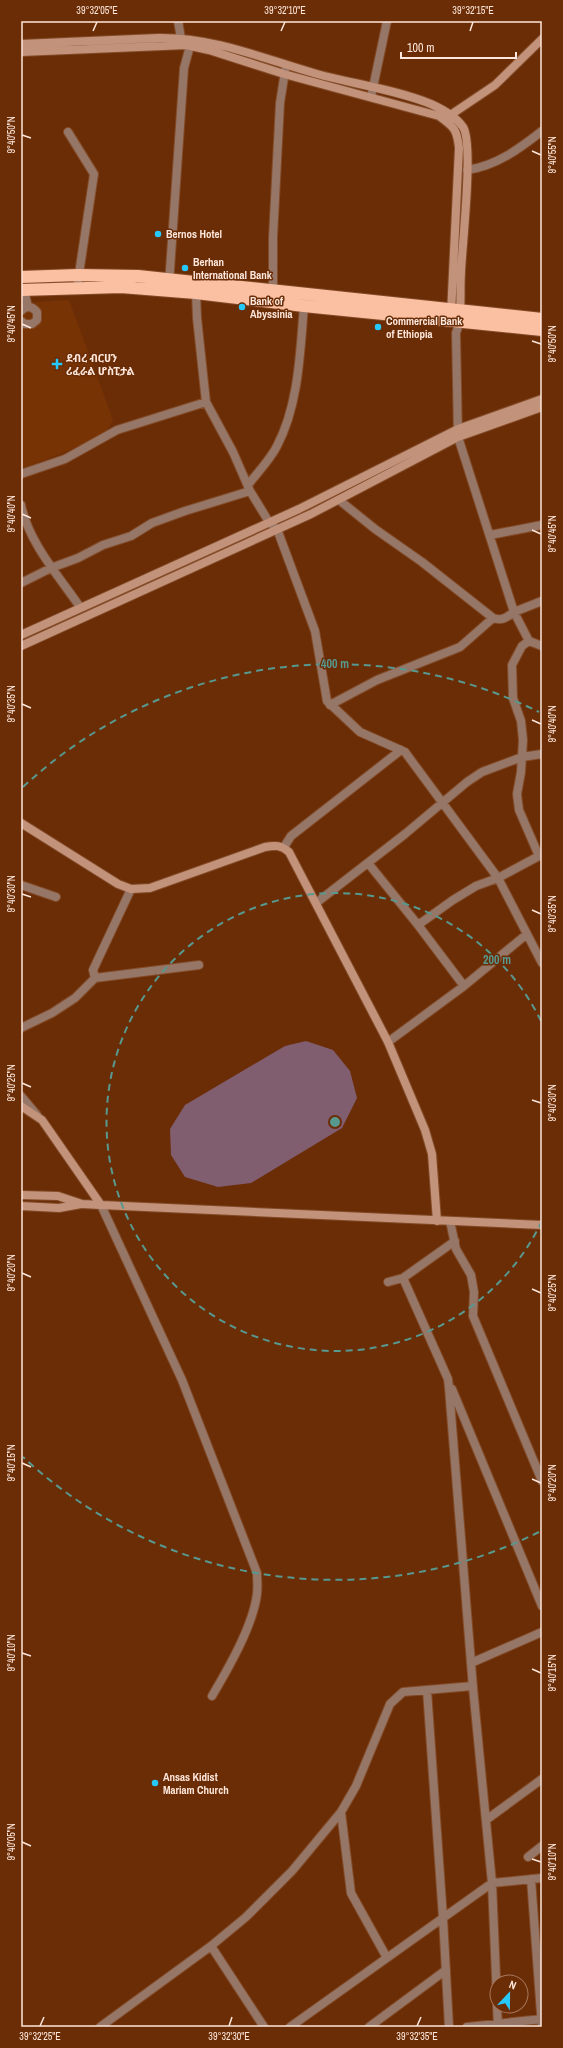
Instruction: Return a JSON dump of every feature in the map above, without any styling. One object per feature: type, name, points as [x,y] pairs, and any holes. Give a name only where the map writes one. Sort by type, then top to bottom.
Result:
[{"type":"highway","points":[[22,290],[77,281],[138,276],[196,293],[304,306],[542,319]]},
{"type":"highway","points":[[21,277],[77,281]]},
{"type":"highway","points":[[169,285],[273,289],[455,315],[542,330]]},
{"type":"street","points":[[169,285],[184,68],[184,43],[178,21]]},
{"type":"street","points":[[371,97],[371,88],[387,21]]},
{"type":"street","points":[[447,117],[495,85],[542,39]]},
{"type":"street","points":[[21,44],[184,43],[233,48],[286,65],[431,104],[464,128],[467,140],[467,170],[455,315]]},
{"type":"street","points":[[21,52],[184,43],[284,74],[447,117],[458,133],[455,315],[458,433],[514,612],[529,641],[542,646]]},
{"type":"street","points":[[273,289],[276,180],[284,74],[286,65]]},
{"type":"street","points":[[467,170],[482,168],[498,161],[516,151],[542,131]]},
{"type":"street","points":[[68,132],[94,174],[77,281]]},
{"type":"street","points":[[21,321],[28,325],[37,320],[37,312],[31,308],[24,309],[22,290]]},
{"type":"street","points":[[196,293],[197,318],[206,402],[233,452],[249,488],[269,522],[277,529],[315,631],[326,701],[360,732],[405,752],[498,878],[542,963]]},
{"type":"street","points":[[21,583],[51,568],[78,558],[102,545],[131,536],[152,523],[249,488],[277,446],[291,408],[299,360],[304,306]]},
{"type":"street","points":[[21,635],[326,496],[458,433],[542,398]]},
{"type":"street","points":[[21,474],[65,459],[117,430],[206,402]]},
{"type":"street","points":[[21,646],[339,500],[458,433],[542,407]]},
{"type":"street","points":[[339,500],[422,562],[493,618],[500,620],[506,618],[514,612],[542,600]]},
{"type":"street","points":[[21,504],[24,520],[51,568],[80,607]]},
{"type":"street","points":[[490,535],[542,525]]},
{"type":"street","points":[[330,705],[377,680],[460,648],[493,618]]},
{"type":"street","points":[[418,925],[453,900],[476,886],[498,878],[541,856],[519,810],[517,794],[522,758],[521,721],[513,698],[512,665],[522,646],[529,641]]},
{"type":"street","points":[[284,847],[291,836],[401,750]]},
{"type":"street","points":[[316,903],[482,772],[522,758],[542,754]]},
{"type":"street","points":[[21,823],[104,877],[131,889],[150,888],[265,847],[275,845],[284,847],[289,852],[388,1042],[425,1130],[432,1154],[437,1221]]},
{"type":"street","points":[[368,863],[418,925],[464,986]]},
{"type":"street","points":[[21,886],[56,897]]},
{"type":"street","points":[[95,978],[93,970],[131,889]]},
{"type":"street","points":[[388,1042],[464,986],[527,934]]},
{"type":"street","points":[[21,1028],[75,998],[95,978],[199,965]]},
{"type":"street","points":[[21,1096],[42,1120],[101,1205],[182,1380],[258,1573],[257,1595],[250,1620],[227,1670],[212,1696]]},
{"type":"street","points":[[21,1106],[42,1120]]},
{"type":"street","points":[[21,1194],[58,1196],[82,1204]]},
{"type":"street","points":[[21,1206],[59,1208],[82,1204],[437,1221],[542,1224]]},
{"type":"street","points":[[450,1221],[456,1249],[471,1276],[474,1292],[473,1316],[542,1481]]},
{"type":"street","points":[[388,1282],[403,1278],[455,1241]]},
{"type":"street","points":[[403,1278],[448,1379],[542,1606]]},
{"type":"street","points":[[448,1379],[473,1686],[492,1883],[496,1974]]},
{"type":"street","points":[[471,1663],[542,1632]]},
{"type":"street","points":[[100,2027],[211,1946],[246,1917],[292,1871],[340,1812],[356,1786],[390,1704],[403,1692],[473,1686]]},
{"type":"street","points":[[427,1690],[449,2027]]},
{"type":"street","points":[[486,1820],[542,1779]]},
{"type":"street","points":[[340,1812],[351,1893],[387,1958]]},
{"type":"street","points":[[528,1857],[542,1846]]},
{"type":"street","points":[[290,2027],[492,1883],[542,1878]]},
{"type":"street","points":[[467,2027],[542,2022],[531,1879]]},
{"type":"street","points":[[211,1946],[264,2027]]},
{"type":"street","points":[[370,2027],[446,1970]]},
{"type":"street","points":[[497,2014],[498,2025]]},
{"type":"shaded area","name":"ደብረ ብርሀን ሪፈራል ሆስፒታል","points":[[69,300],[113,420],[107,431],[81,446],[21,469],[21,303]]},
{"type":"shaded area","points":[[306,1041],[333,1050],[350,1071],[357,1098],[342,1128],[251,1183],[218,1187],[185,1177],[171,1155],[170,1129],[185,1105],[285,1046]]},
{"type":"place","name":"Bernos Hotel","points":[[158,234]]},
{"type":"place","name":"Berhan International Bank","points":[[185,268]]},
{"type":"place","name":"Bank of Abyssinia","points":[[242,307]]},
{"type":"place","name":"Commercial Bank of Ethiopia","points":[[378,327]]},
{"type":"place","name":"ደብረ ብርሀን ሪፈራል ሆስፒታል","points":[[57,364]]},
{"type":"place","name":"Ansas Kidist Mariam Church","points":[[155,1783]]}]
